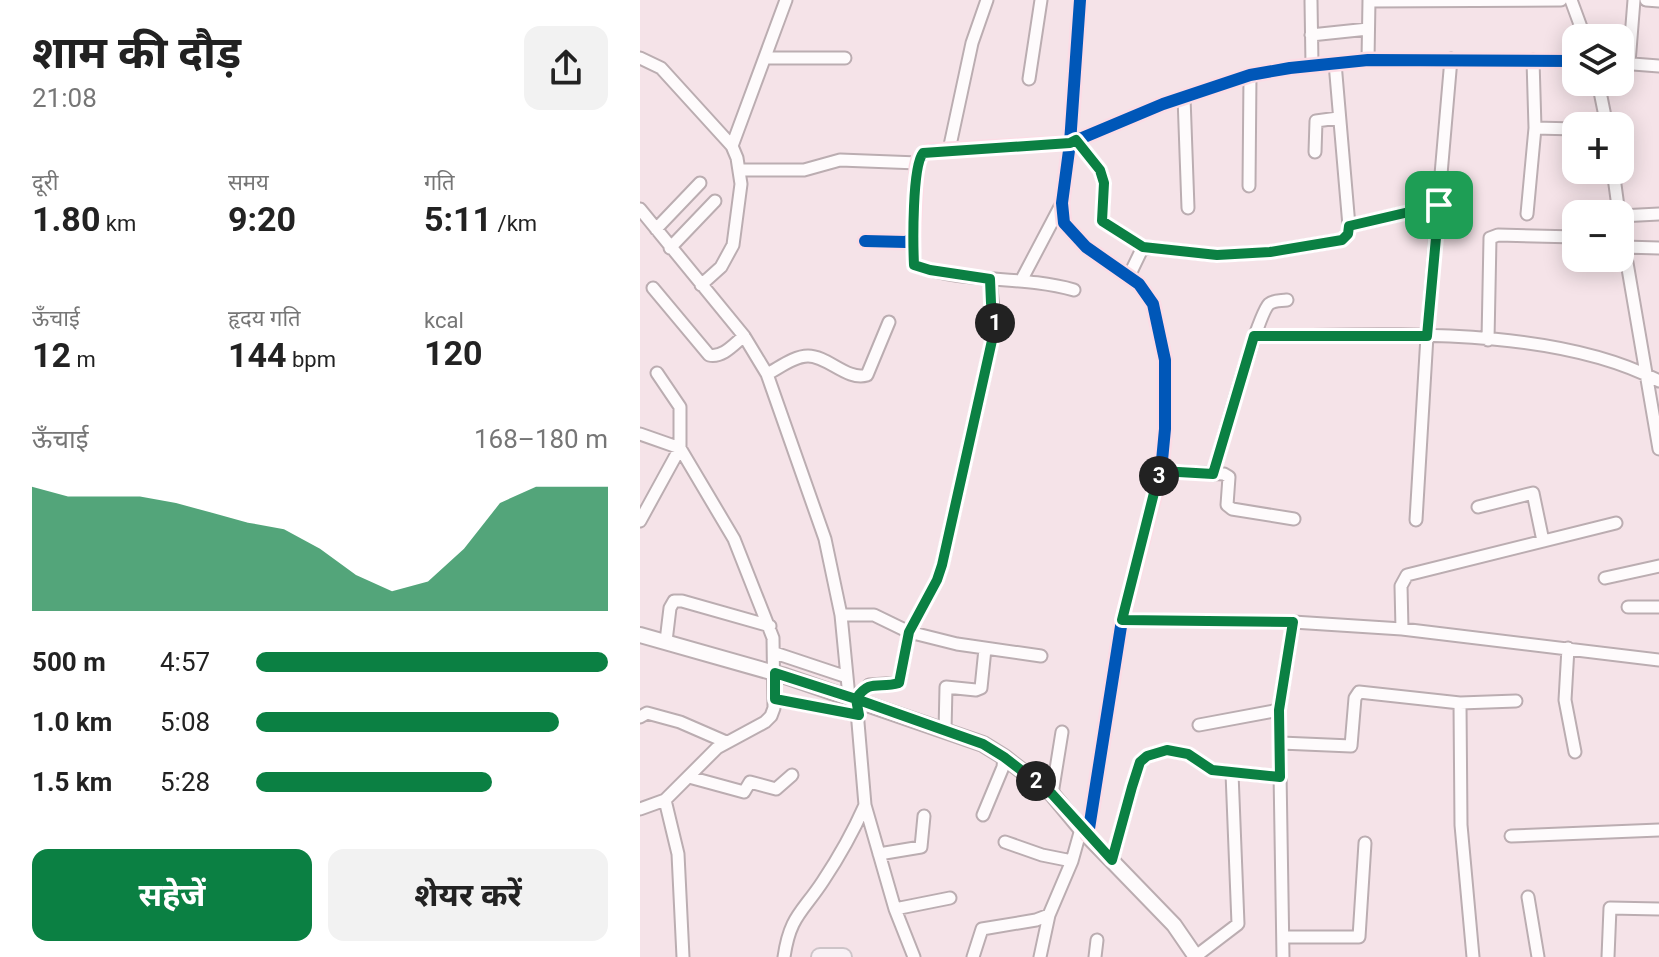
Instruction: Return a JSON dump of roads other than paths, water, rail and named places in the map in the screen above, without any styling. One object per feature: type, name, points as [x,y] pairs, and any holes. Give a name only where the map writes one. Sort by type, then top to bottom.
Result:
[{"type":"main road","points":[[820,957],[843,957]]},
{"type":"street","points":[[732,146],[786,0]]},
{"type":"street","points":[[949,150],[970,53],[987,0]]},
{"type":"street","points":[[1029,79],[1041,0]]},
{"type":"street","points":[[1040,957],[1049,915],[1084,832],[1122,620],[1161,471],[1165,429],[1165,360],[1153,304],[1139,284],[1086,247],[1064,223],[1062,203],[1073,142],[1080,0]]},
{"type":"street","points":[[1368,60],[1369,1],[1561,0]]},
{"type":"street","points":[[1571,0],[1580,24]]},
{"type":"street","points":[[1630,24],[1634,0]]},
{"type":"street","points":[[1646,0],[1659,1]]},
{"type":"street","points":[[1311,1],[1312,65]]},
{"type":"street","points":[[1311,35],[1368,29]]},
{"type":"street","points":[[640,58],[661,68],[732,146],[740,170],[733,245],[721,267],[701,285]]},
{"type":"street","points":[[766,58],[845,58]]},
{"type":"street","points":[[1416,520],[1427,336],[1451,59]]},
{"type":"street","points":[[1074,290],[1022,279],[990,279],[914,265],[918,163],[923,153],[1073,142],[1184,97],[1250,75],[1312,65],[1368,60],[1562,61]]},
{"type":"street","points":[[1527,214],[1535,128],[1533,60]]},
{"type":"street","points":[[1073,142],[1100,170],[1104,183],[1102,221],[1143,247],[1217,255],[1270,252],[1342,240],[1348,234],[1349,226],[1335,63]]},
{"type":"street","points":[[1634,64],[1659,66]]},
{"type":"street","points":[[1249,186],[1250,75]]},
{"type":"street","points":[[1184,97],[1188,208]]},
{"type":"street","points":[[1315,152],[1316,121],[1338,118]]},
{"type":"street","points":[[1535,128],[1562,129]]},
{"type":"street","points":[[740,170],[797,171],[840,160],[918,163]]},
{"type":"street","points":[[656,229],[700,183]]},
{"type":"street","points":[[670,248],[715,201]]},
{"type":"street","points":[[1022,279],[1062,203]]},
{"type":"street","points":[[1349,226],[1439,205]]},
{"type":"street","points":[[640,209],[744,336],[767,374],[825,539],[841,615],[847,677],[859,715],[865,805],[895,909],[914,957]]},
{"type":"street","points":[[1634,216],[1659,214]]},
{"type":"street","points":[[1488,340],[1490,238],[1498,235],[1562,237]]},
{"type":"street","points":[[865,241],[906,242],[913,238]]},
{"type":"street","points":[[1634,243],[1659,248]]},
{"type":"street","points":[[1129,276],[1143,247]]},
{"type":"street","points":[[1627,272],[1653,378],[1659,449]]},
{"type":"street","points":[[852,698],[869,685],[899,683],[909,632],[942,565],[990,361],[995,327],[990,279]]},
{"type":"street","points":[[653,288],[709,355],[723,353],[744,336]]},
{"type":"street","points":[[1213,474],[1254,336],[1267,306],[1274,301],[1287,300]]},
{"type":"street","points":[[767,374],[810,355],[857,375],[867,375],[889,322]]},
{"type":"street","points":[[1254,336],[1427,336],[1488,340],[1582,353],[1653,378]]},
{"type":"street","points":[[640,521],[680,448],[680,407],[657,373]]},
{"type":"street","points":[[640,434],[680,448],[734,539],[770,626],[775,653],[775,699],[771,716],[711,753],[665,800],[640,809]]},
{"type":"street","points":[[1161,471],[1229,477],[1226,498],[1227,505],[1232,509],[1294,519]]},
{"type":"street","points":[[1478,507],[1533,493],[1543,541]]},
{"type":"street","points":[[1402,629],[1401,586],[1407,575],[1616,523]]},
{"type":"street","points":[[1605,578],[1659,566]]},
{"type":"street","points":[[666,641],[670,608],[674,601],[770,626]]},
{"type":"street","points":[[1628,607],[1659,607]]},
{"type":"street","points":[[841,615],[874,615],[909,632],[985,649],[1041,656]]},
{"type":"street","points":[[1122,620],[1293,622],[1402,629],[1659,660]]},
{"type":"street","points":[[1283,957],[1279,710],[1293,622]]},
{"type":"street","points":[[640,635],[775,673],[983,744],[1052,794],[1084,832],[1174,925],[1196,957],[1238,924],[1232,773]]},
{"type":"street","points":[[1568,648],[1565,700],[1575,752]]},
{"type":"street","points":[[945,731],[946,687],[981,688],[985,649]]},
{"type":"street","points":[[775,653],[847,677]]},
{"type":"street","points":[[1281,743],[1351,746],[1355,698],[1359,692],[1460,703],[1516,701]]},
{"type":"street","points":[[775,699],[859,715]]},
{"type":"street","points":[[1460,703],[1461,825],[1473,957]]},
{"type":"street","points":[[1199,725],[1279,710]]},
{"type":"street","points":[[640,717],[647,713],[680,722],[726,742]]},
{"type":"street","points":[[1052,794],[1062,732]]},
{"type":"street","points":[[1112,860],[1140,762],[1147,756],[1167,750],[1188,754],[1212,770],[1280,777]]},
{"type":"street","points":[[983,815],[1003,767],[1004,757]]},
{"type":"street","points":[[689,777],[744,792],[750,782],[776,789],[792,775]]},
{"type":"street","points":[[665,800],[678,854],[683,957]]},
{"type":"street","points":[[784,957],[788,932],[799,911],[829,872],[865,805]]},
{"type":"street","points":[[879,854],[921,847],[924,816]]},
{"type":"street","points":[[1511,836],[1659,830]]},
{"type":"street","points":[[1005,842],[1042,855],[1072,861]]},
{"type":"street","points":[[1285,937],[1359,937],[1365,843]]},
{"type":"street","points":[[1528,897],[1538,957]]},
{"type":"street","points":[[895,909],[950,898]]},
{"type":"street","points":[[1608,957],[1610,908],[1659,909]]},
{"type":"street","points":[[973,957],[982,929],[1049,915]]},
{"type":"street","points":[[1095,957],[1097,940]]}]
